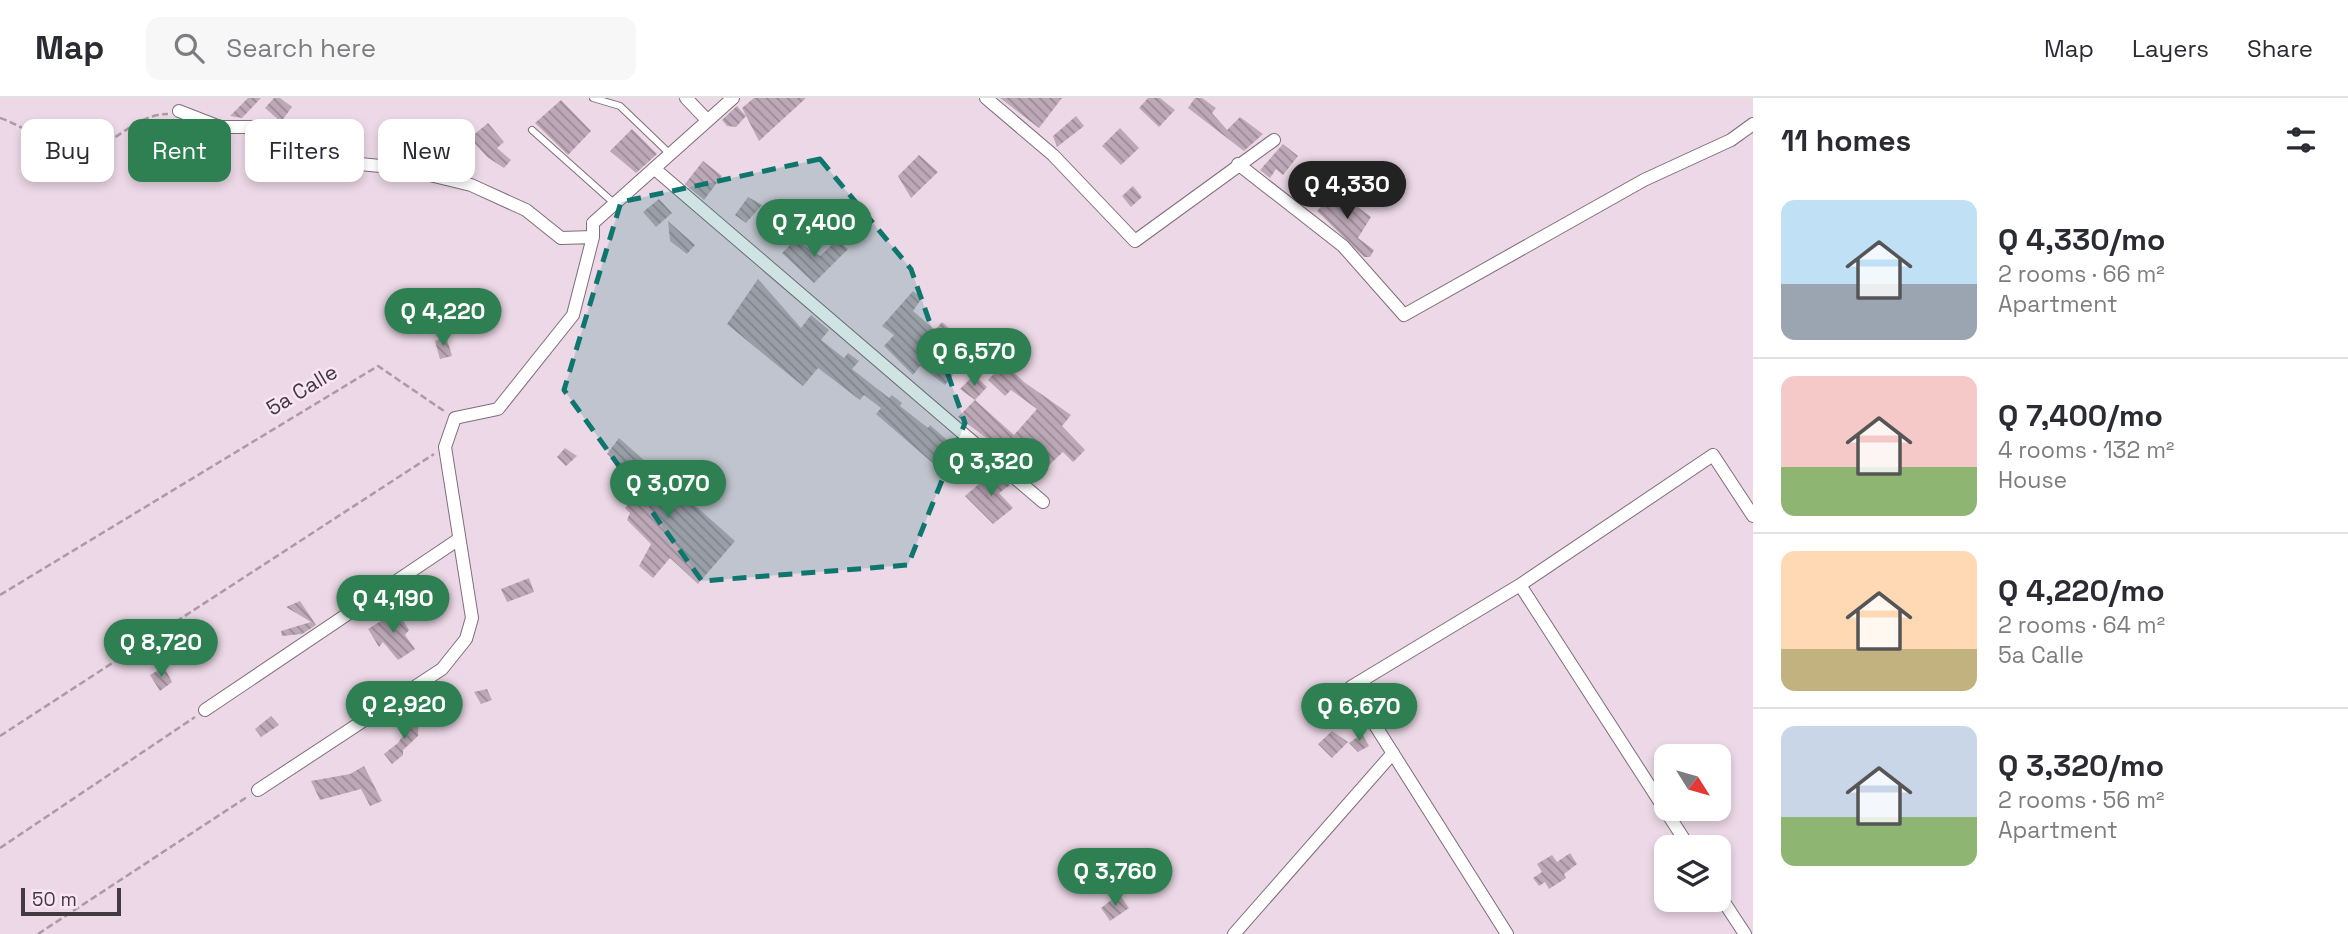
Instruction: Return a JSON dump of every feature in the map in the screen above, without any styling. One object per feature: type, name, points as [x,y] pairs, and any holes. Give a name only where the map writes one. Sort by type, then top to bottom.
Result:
[{"type":"street","points":[[686,98],[707,120]]},
{"type":"street","points":[[258,790],[442,669],[466,639],[472,618],[446,447],[455,418],[499,409],[573,315],[593,237],[593,223],[656,170],[733,98]]},
{"type":"street","points":[[986,98],[1053,155],[1135,241],[1274,140]]},
{"type":"street","points":[[179,111],[220,127],[255,127],[360,164],[401,168],[471,185],[526,210],[561,238],[593,237]]},
{"type":"street","points":[[1238,164],[1343,246],[1404,315],[1644,180],[1731,140],[1753,124]]},
{"type":"street","points":[[656,170],[1043,502]]},
{"type":"street","points":[[1507,934],[1350,687],[1520,586],[1713,455],[1753,516]]},
{"type":"street","points":[[205,710],[458,539]]},
{"type":"street","points":[[1520,586],[1681,835]]},
{"type":"street","points":[[1237,933],[1393,753]]},
{"type":"street","points":[[1731,912],[1745,934]]},
{"type":"lane","points":[[593,98],[620,106],[671,155]]},
{"type":"lane","points":[[532,131],[615,204]]},
{"type":"path","points":[[0,118],[16,124],[53,146],[71,151],[91,151],[105,145],[134,122],[154,114],[179,111]]},
{"type":"path","name":"5a Calle","points":[[0,595],[378,366],[455,418]]},
{"type":"path","points":[[0,736],[446,447]]},
{"type":"path","points":[[0,848],[205,710]]},
{"type":"path","points":[[38,934],[258,790]]},
{"type":"highlighted area","points":[[820,159],[911,269],[965,423],[908,565],[702,581],[564,390],[621,202]]},
{"type":"building","points":[[248,98],[261,98],[242,118],[230,116]]},
{"type":"building","points":[[274,98],[280,98],[292,107],[283,119],[278,119],[265,108]]},
{"type":"building","points":[[754,98],[806,98],[759,141],[742,108]]},
{"type":"building","points":[[1000,98],[1062,98],[1039,128]]},
{"type":"building","points":[[1148,98],[1160,98],[1175,110],[1159,127],[1139,108]]},
{"type":"building","points":[[1195,98],[1202,98],[1216,108],[1212,113],[1227,130],[1240,117],[1263,134],[1244,151],[1188,108]]},
{"type":"building","points":[[561,100],[591,131],[568,155],[535,123]]},
{"type":"building","points":[[737,106],[746,116],[736,127],[727,126],[722,120]]},
{"type":"building","points":[[1076,116],[1084,126],[1057,147],[1053,136]]},
{"type":"building","points":[[488,123],[504,142],[497,148],[511,160],[504,168],[487,157],[475,144],[475,134]]},
{"type":"building","points":[[1120,128],[1139,148],[1121,165],[1102,146]]},
{"type":"building","points":[[632,129],[657,154],[636,173],[610,151]]},
{"type":"building","points":[[1283,144],[1298,156],[1283,175],[1276,169],[1270,178],[1260,170]]},
{"type":"building","points":[[919,155],[938,172],[911,198],[898,176]]},
{"type":"building","points":[[703,161],[722,176],[704,200],[685,184]]},
{"type":"building","points":[[1133,186],[1142,197],[1131,207],[1122,196]]},
{"type":"building","points":[[1336,191],[1371,217],[1358,238],[1374,250],[1370,257],[1364,257],[1317,211]]},
{"type":"building","points":[[748,197],[762,205],[746,223],[735,215]]},
{"type":"building","points":[[659,199],[672,213],[656,227],[643,212]]},
{"type":"building","points":[[668,221],[695,245],[687,254],[670,241]]},
{"type":"building","points":[[795,240],[820,256],[837,240],[848,249],[814,283],[782,253]]},
{"type":"building","points":[[758,279],[801,328],[811,315],[829,330],[821,340],[844,358],[848,353],[859,361],[852,369],[889,398],[892,395],[902,403],[900,406],[928,428],[930,425],[955,447],[959,442],[973,453],[950,478],[876,414],[881,408],[864,395],[860,400],[818,368],[803,386],[772,361],[727,324]]},
{"type":"building","points":[[913,291],[922,298],[913,311],[935,330],[942,322],[953,332],[931,359],[953,375],[945,385],[920,366],[913,375],[884,346],[894,335],[882,326]]},
{"type":"building","points":[[446,336],[452,356],[440,359],[435,341]]},
{"type":"building","points":[[1004,363],[1024,382],[1071,415],[1062,426],[1085,450],[1073,462],[1063,452],[1032,481],[1000,453],[1003,450],[958,417],[975,400],[1014,435],[1037,409],[1011,390],[1005,396],[988,380]]},
{"type":"building","points":[[974,375],[987,387],[975,400],[960,389]]},
{"type":"building","points":[[619,438],[735,541],[698,584],[670,558],[653,578],[639,566],[651,544],[627,520],[630,513],[625,508],[630,502],[627,499],[633,494],[615,479],[621,466],[607,454]]},
{"type":"building","points":[[565,448],[577,456],[566,466],[557,457]]},
{"type":"building","points":[[994,471],[1010,485],[999,493],[1013,508],[993,524],[965,496]]},
{"type":"building","points":[[529,578],[534,592],[507,602],[501,589]]},
{"type":"building","points":[[300,601],[316,625],[302,634],[282,636],[281,631],[311,622],[286,607]]},
{"type":"building","points":[[397,611],[409,630],[405,635],[415,649],[398,660],[383,642],[379,647],[368,629]]},
{"type":"building","points":[[164,667],[172,682],[160,691],[150,675]]},
{"type":"building","points":[[487,689],[492,700],[481,704],[474,692]]},
{"type":"building","points":[[419,710],[418,736],[392,764],[384,754],[398,743]]},
{"type":"building","points":[[271,716],[279,725],[261,737],[255,729]]},
{"type":"building","points":[[1332,731],[1348,742],[1332,758],[1318,744]]},
{"type":"building","points":[[1362,734],[1369,746],[1358,752],[1349,743]]},
{"type":"building","points":[[364,766],[382,801],[370,806],[361,789],[320,800],[311,781],[350,774]]},
{"type":"building","points":[[1570,853],[1577,864],[1564,874],[1566,878],[1549,889],[1545,882],[1539,886],[1533,878],[1542,872],[1537,864],[1552,855],[1557,862]]},
{"type":"building","points":[[1119,894],[1129,908],[1110,921],[1101,908]]}]
